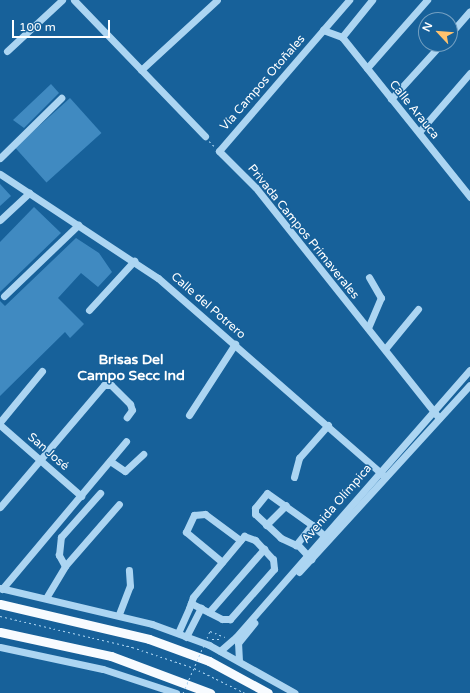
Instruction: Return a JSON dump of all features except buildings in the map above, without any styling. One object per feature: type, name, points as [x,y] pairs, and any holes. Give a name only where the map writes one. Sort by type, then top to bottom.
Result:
[{"type":"main road","points":[[0,604],[150,639],[209,662],[268,693]]},
{"type":"main road","points":[[0,632],[111,656],[210,693]]},
{"type":"street","points":[[8,51],[62,0]]},
{"type":"street","points":[[74,0],[205,136]]},
{"type":"street","points":[[141,70],[217,0]]},
{"type":"street","name":"Vía Campos Otoñales","points":[[219,151],[349,0]]},
{"type":"street","points":[[323,30],[342,37],[372,0]]},
{"type":"street","points":[[367,68],[427,0]]},
{"type":"street","points":[[458,25],[470,11]]},
{"type":"street","name":"Calle Arauca","points":[[342,37],[470,196]]},
{"type":"street","points":[[391,99],[434,52]]},
{"type":"street","points":[[419,132],[470,73]]},
{"type":"street","points":[[0,158],[61,98]]},
{"type":"street","name":"Privada Campos Primaverales","points":[[219,151],[255,187],[434,409],[439,418]]},
{"type":"street","name":"Calle del Potrero","points":[[0,174],[134,261],[235,344],[382,474]]},
{"type":"street","points":[[0,220],[29,193]]},
{"type":"street","points":[[4,296],[78,225]]},
{"type":"street","points":[[89,310],[134,261]]},
{"type":"street","points":[[368,328],[381,298],[369,277]]},
{"type":"street","points":[[385,349],[418,309]]},
{"type":"street","points":[[189,415],[235,344]]},
{"type":"street","name":"Avenida Olímpica","points":[[239,661],[237,647],[242,637],[382,474],[434,409],[470,370]]},
{"type":"street","points":[[0,422],[42,371]]},
{"type":"street","points":[[0,507],[98,390],[110,385],[132,407],[127,417]]},
{"type":"street","name":"Avenida Olímpica","points":[[382,474],[470,385]]},
{"type":"street","points":[[294,477],[299,458],[328,425]]},
{"type":"street","name":"San José","points":[[0,426],[41,459],[81,496]]},
{"type":"street","points":[[126,441],[81,496],[1,588],[119,614],[209,645],[295,693]]},
{"type":"street","points":[[110,461],[125,471],[143,454]]},
{"type":"street","points":[[65,566],[59,555],[61,537],[100,493]]},
{"type":"street","points":[[310,557],[297,544],[285,540],[266,525],[254,508],[264,494],[272,494],[327,537]]},
{"type":"street","points":[[46,598],[65,566],[119,504]]},
{"type":"street","points":[[266,525],[286,505]]},
{"type":"street","points":[[222,562],[186,532],[190,520],[202,513],[240,540]]},
{"type":"street","points":[[297,544],[312,525]]},
{"type":"street","points":[[178,634],[191,603],[240,540],[251,537],[264,549],[275,566],[263,582],[230,618],[209,612],[191,603]]},
{"type":"street","points":[[209,612],[264,549]]},
{"type":"street","name":"Avenida Olímpica","points":[[220,651],[310,557]]},
{"type":"street","points":[[119,614],[130,586],[129,570]]},
{"type":"street","points":[[186,637],[201,608]]},
{"type":"street","points":[[0,647],[103,669],[176,693]]},
{"type":"path","points":[[205,136],[219,151]]},
{"type":"path","points":[[0,616],[132,647],[194,668],[245,693]]},
{"type":"path","points":[[183,693],[210,631],[226,636],[223,639],[214,638],[209,645]]},
{"type":"district","name":"Brisas Del Campo Secc Ind","points":[[131,368]]}]
